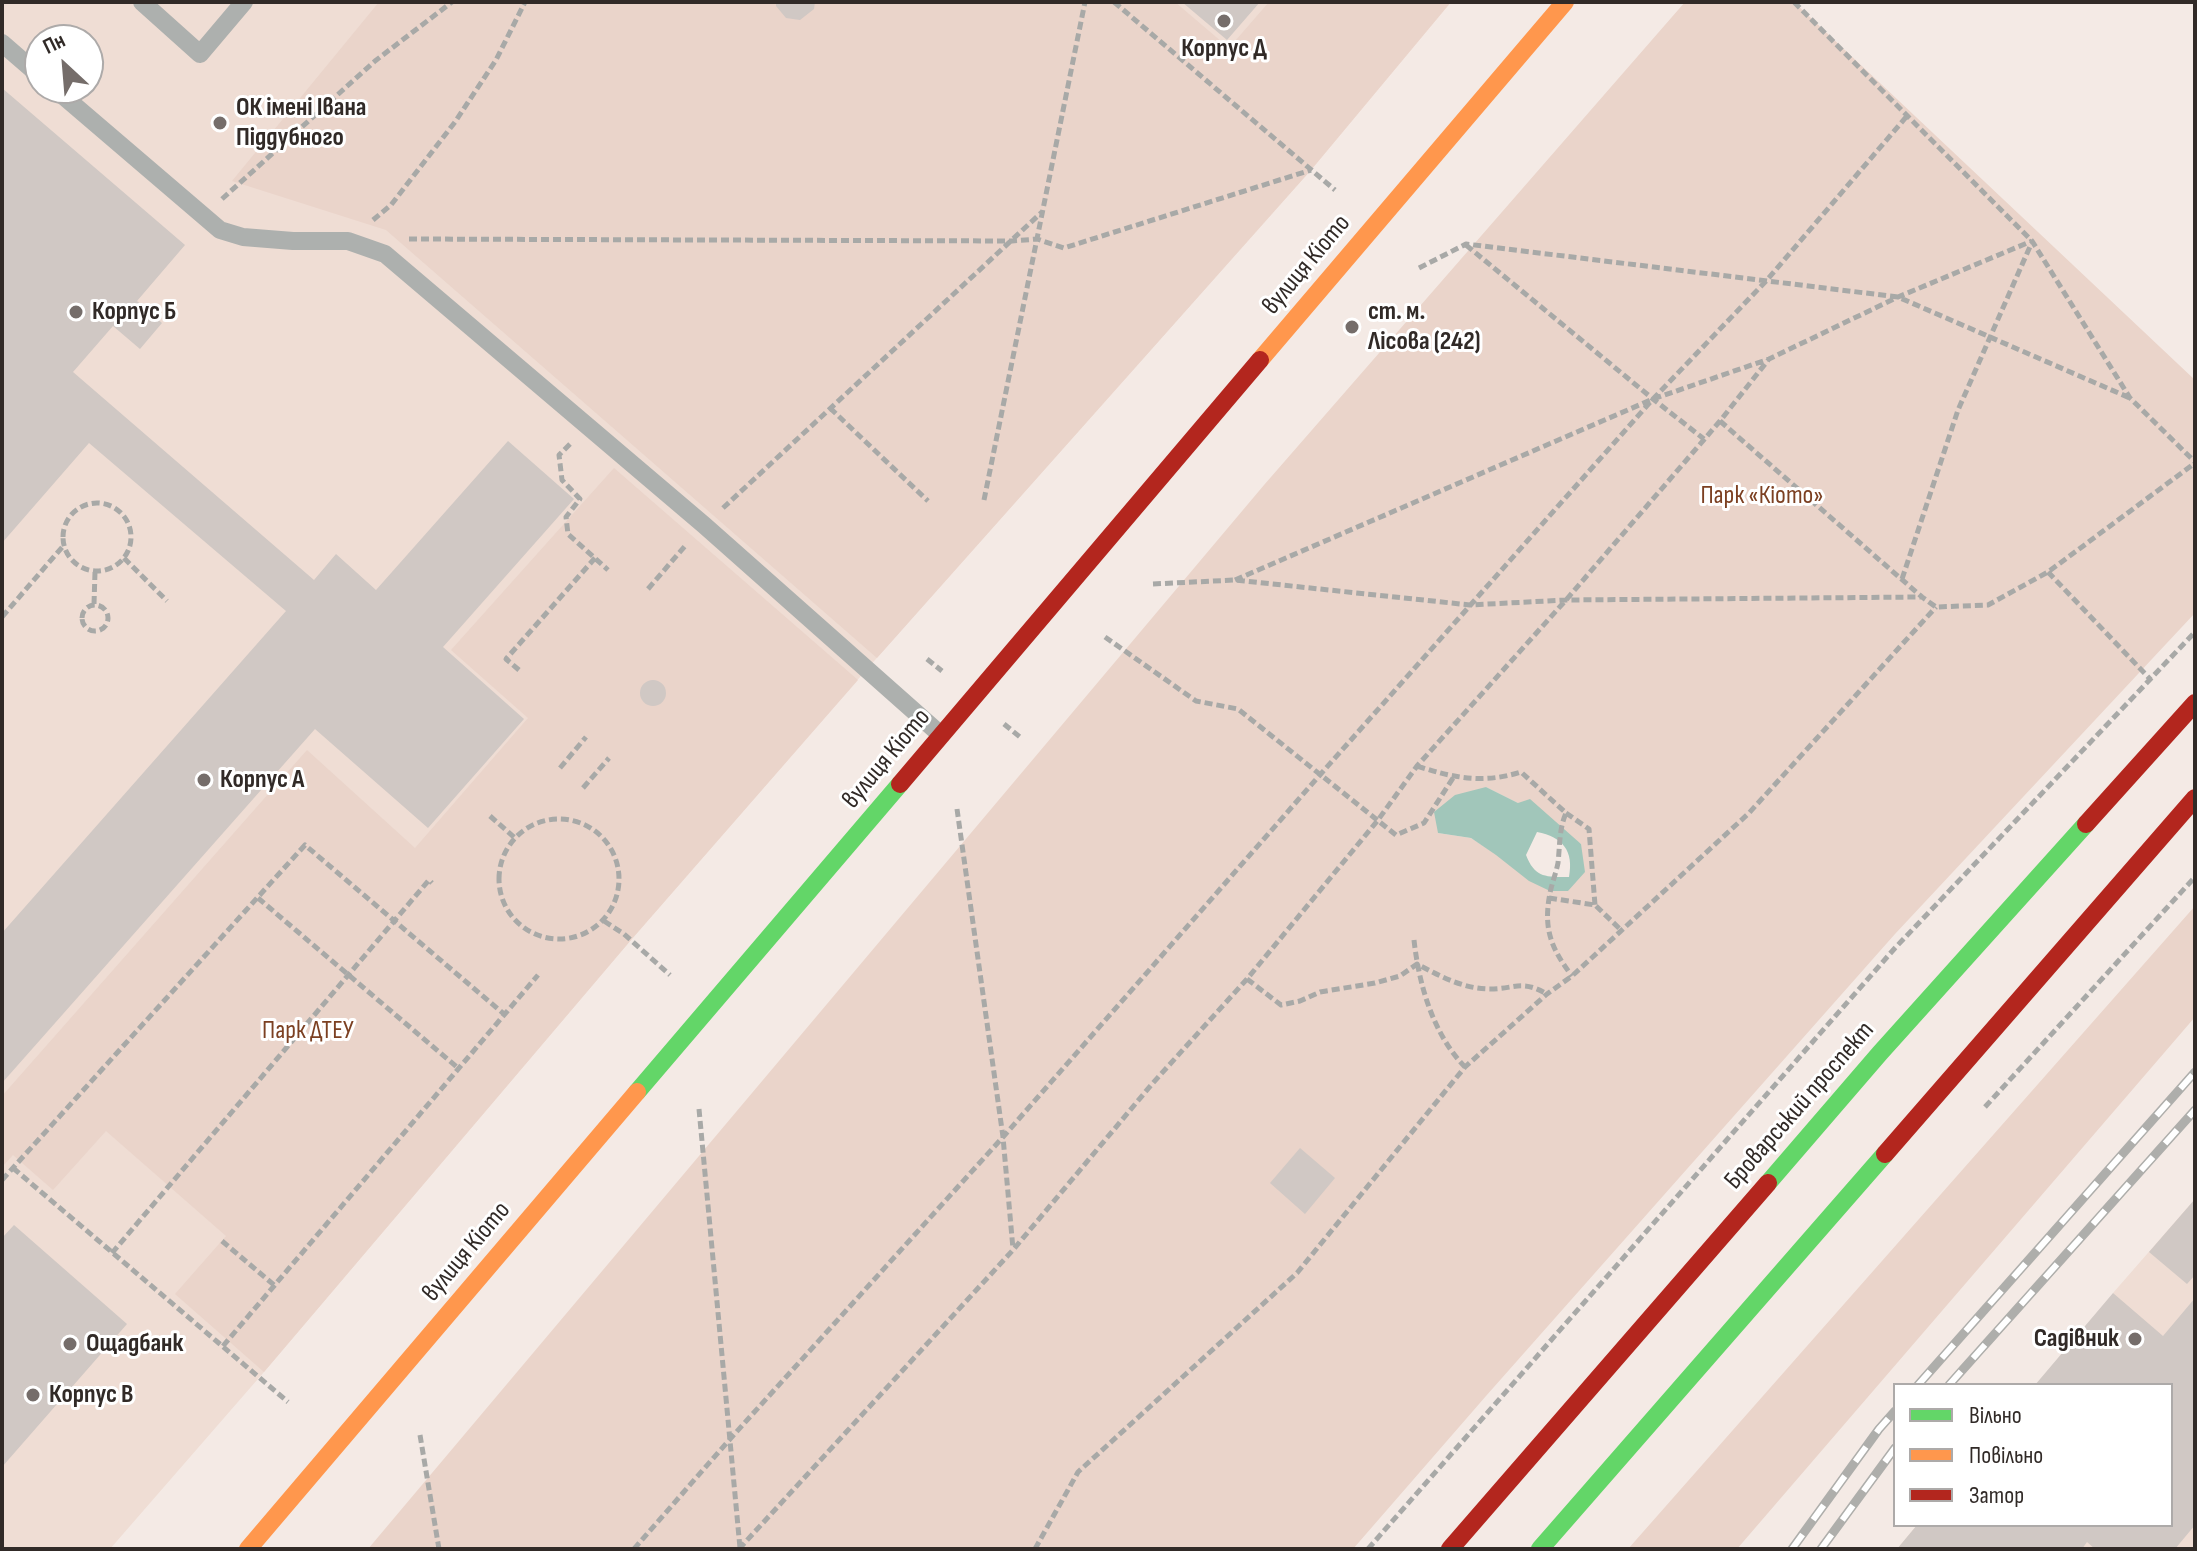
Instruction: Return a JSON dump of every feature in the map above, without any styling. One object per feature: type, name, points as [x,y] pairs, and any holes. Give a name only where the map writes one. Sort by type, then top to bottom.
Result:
[{"type":"main road","name":"вулиця Кіото","points":[[248,1549],[1565,2]]},
{"type":"main road","name":"Броварський проспект","points":[[1450,1549],[1880,1053],[2195,703]]},
{"type":"main road","points":[[1540,1549],[2195,798]]},
{"type":"lane","points":[[142,2],[200,54],[244,2]]},
{"type":"lane","points":[[2,43],[24,62]]},
{"type":"lane","points":[[73,104],[220,230],[243,237],[348,241],[385,254],[704,525],[941,735]]},
{"type":"path","points":[[203,216],[375,61],[452,2]]},
{"type":"path","points":[[348,241],[391,205],[455,122],[496,60],[525,2]]},
{"type":"path","points":[[984,500],[1085,2]]},
{"type":"path","points":[[1114,2],[1335,190]]},
{"type":"path","points":[[1720,421],[1936,607],[1988,605],[2048,572],[2195,462],[2130,398],[2032,241],[1794,2]]},
{"type":"path","points":[[634,1549],[1003,1137],[1653,399],[1767,280],[1907,116]]},
{"type":"path","points":[[348,241],[457,238],[1037,239],[1064,248],[1311,170]]},
{"type":"path","points":[[648,589],[704,525],[1042,212]]},
{"type":"path","points":[[1235,580],[1653,399],[1769,359],[1898,297],[2032,241]]},
{"type":"path","points":[[1902,579],[1958,410],[2032,241]]},
{"type":"path","points":[[1419,268],[1466,244],[1898,297],[2130,398]]},
{"type":"path","points":[[1466,244],[1704,439]]},
{"type":"path","points":[[740,1549],[1013,1250],[1152,1084],[1247,979],[1378,820],[1417,766],[1566,600],[1720,421],[1769,359]]},
{"type":"path","points":[[830,408],[928,501]]},
{"type":"path","points":[[586,425],[559,455],[562,480],[580,499],[566,517],[568,534],[608,570]]},
{"type":"path","points":[[91,502],[106,503],[120,510],[129,522],[132,534],[131,547],[124,558],[115,567],[95,572],[79,566],[69,557],[63,532],[67,520],[77,508],[91,502]]},
{"type":"path","points":[[2,617],[64,545]]},
{"type":"path","points":[[124,558],[167,601]]},
{"type":"path","points":[[519,670],[506,659],[595,558]]},
{"type":"path","points":[[94,604],[95,572]]},
{"type":"path","points":[[2048,572],[2151,680]]},
{"type":"path","points":[[1153,584],[1235,580],[1470,605],[1566,600],[1922,597]]},
{"type":"path","points":[[94,604],[104,608],[108,616],[107,623],[95,632],[87,630],[81,615],[85,608],[94,604]]},
{"type":"path","points":[[1035,1549],[1078,1472],[1297,1273],[1465,1067],[1547,994],[1572,976],[1749,813],[1936,607]]},
{"type":"path","points":[[1368,1549],[1895,948],[2195,632]]},
{"type":"path","points":[[1105,637],[1196,701],[1238,709],[1396,835],[1424,823],[1453,778]]},
{"type":"path","points":[[560,768],[586,737]]},
{"type":"path","points":[[583,788],[609,758]]},
{"type":"path","points":[[1417,766],[1453,778],[1501,778],[1521,772],[1566,813],[1589,829],[1595,905]]},
{"type":"path","points":[[957,809],[1003,1137],[1013,1250]]},
{"type":"path","points":[[1566,813],[1561,825],[1558,865],[1547,913],[1555,954],[1572,976]]},
{"type":"path","points":[[490,816],[515,838]]},
{"type":"path","points":[[548,820],[566,820],[584,825],[600,835],[612,850],[618,867],[619,886],[614,904],[604,921],[589,932],[571,939],[552,939],[534,934],[518,924],[506,909],[500,891],[499,873],[504,854],[515,838],[530,827],[548,820]]},
{"type":"path","points":[[2,1180],[305,845],[504,1014]]},
{"type":"path","points":[[112,1253],[394,920],[429,880],[432,883]]},
{"type":"path","points":[[1550,895],[1595,905],[1622,931]]},
{"type":"path","points":[[258,898],[458,1068]]},
{"type":"path","points":[[604,921],[624,934],[670,975]]},
{"type":"path","points":[[1414,940],[1417,964],[1433,1016],[1451,1052],[1465,1067]]},
{"type":"path","points":[[1247,979],[1281,1005],[1320,992],[1400,976],[1417,964]]},
{"type":"path","points":[[1417,964],[1453,983],[1490,989],[1534,986],[1547,994]]},
{"type":"path","points":[[223,1346],[538,975]]},
{"type":"path","points":[[699,1109],[740,1549]]},
{"type":"path","points":[[13,1168],[288,1402]]},
{"type":"path","points":[[222,1241],[274,1285]]},
{"type":"path","points":[[420,1435],[439,1549]]},
{"type":"shaded area","points":[[2,2],[1451,2],[1311,170],[867,669],[631,940],[110,1549],[2,1549]]},
{"type":"shaded area","name":"Садівник","points":[[2195,1199],[2195,1549],[1897,1549],[1915,1527],[2173,1527],[2173,1383],[2170,1383],[2113,1293]]},
{"type":"green space","points":[[379,2],[1175,2],[1229,48],[1269,2],[1451,2],[1311,170],[877,658],[386,230],[232,181]]},
{"type":"green space","name":"Парк «Кіото»","points":[[1685,2],[1794,2],[2195,380],[2195,613],[1895,934],[1353,1549],[368,1549],[1264,485]],"holes":[[[1486,787],[1518,803],[1581,844],[1568,891],[1471,838],[1438,833]]]},
{"type":"green space","name":"Парк ДТЕУ","points":[[614,468],[858,680],[631,940],[264,1372],[175,1294],[226,1236],[106,1131],[53,1190],[13,1155],[2,1167],[2,1096],[307,750],[415,848],[528,718],[451,650]]},
{"type":"green space","points":[[2195,906],[2195,1017],[1737,1549],[1628,1549]]},
{"type":"water","points":[[1486,787],[1518,803],[1530,799],[1581,844],[1585,872],[1568,891],[1550,891],[1529,881],[1471,838],[1438,833],[1434,812],[1455,795]],"holes":[[[1537,832],[1546,834],[1565,847],[1570,860],[1569,877],[1542,875],[1529,863],[1526,855]]]},
{"type":"building","points":[[776,2],[815,2],[814,9],[800,20],[786,18]]},
{"type":"building","name":"Корпус Д","points":[[1182,2],[1260,2],[1227,40]]},
{"type":"building","name":"Корпус А","points":[[2,88],[185,245],[137,301],[162,323],[140,349],[113,326],[73,372],[314,580],[336,554],[376,590],[508,441],[574,499],[443,647],[524,719],[428,828],[315,729],[2,1083],[2,933],[286,611],[89,443],[2,543]]},
{"type":"building","points":[[653,680],[662,684],[666,693],[662,702],[653,706],[644,702],[640,693],[644,684]]},
{"type":"building","points":[[1300,1148],[1335,1178],[1305,1214],[1270,1183]]},
{"type":"building","points":[[2195,1199],[2195,1275],[2187,1284],[2149,1252]]},
{"type":"building","name":"Корпус В","points":[[14,1225],[127,1324],[2,1467],[2,1238]]},
{"type":"building","name":"Садівник","points":[[2113,1293],[2163,1336],[2195,1298],[2195,1525],[2175,1549],[2095,1549],[2087,1542],[2082,1549],[1897,1549],[1915,1527],[2173,1527],[2173,1383],[2037,1383]]},
{"type":"railway","points":[[1920,1383],[2195,1072]]},
{"type":"railway","points":[[1951,1383],[2195,1110]]},
{"type":"railway","points":[[1792,1549],[1893,1413]]},
{"type":"railway","points":[[1821,1549],[1893,1451]]},
{"type":"traffic: fast","points":[[637,1092],[900,784]]},
{"type":"traffic: fast","points":[[1768,1183],[2086,824]]},
{"type":"traffic: fast","points":[[1540,1549],[1885,1154]]},
{"type":"traffic: slow","points":[[1260,360],[1565,2]]},
{"type":"traffic: slow","points":[[248,1549],[637,1092]]},
{"type":"traffic: jam","points":[[900,784],[1260,360]]},
{"type":"traffic: jam","points":[[2086,824],[2195,703]]},
{"type":"traffic: jam","points":[[1885,1154],[2195,798]]},
{"type":"traffic: jam","points":[[1450,1549],[1768,1183]]},
{"type":"place","name":"Корпус Д","points":[[1224,21]]},
{"type":"place","name":"ОК імені Івана Піддубного","points":[[220,123]]},
{"type":"place","name":"Корпус Б","points":[[76,312]]},
{"type":"place","name":"ст. м. Лісова (242)","points":[[1352,327]]},
{"type":"place","name":"Корпус А","points":[[204,780]]},
{"type":"place","name":"Садівник","points":[[2135,1339]]},
{"type":"place","name":"Ощадбанк","points":[[70,1344]]},
{"type":"place","name":"Корпус В","points":[[33,1395]]}]
